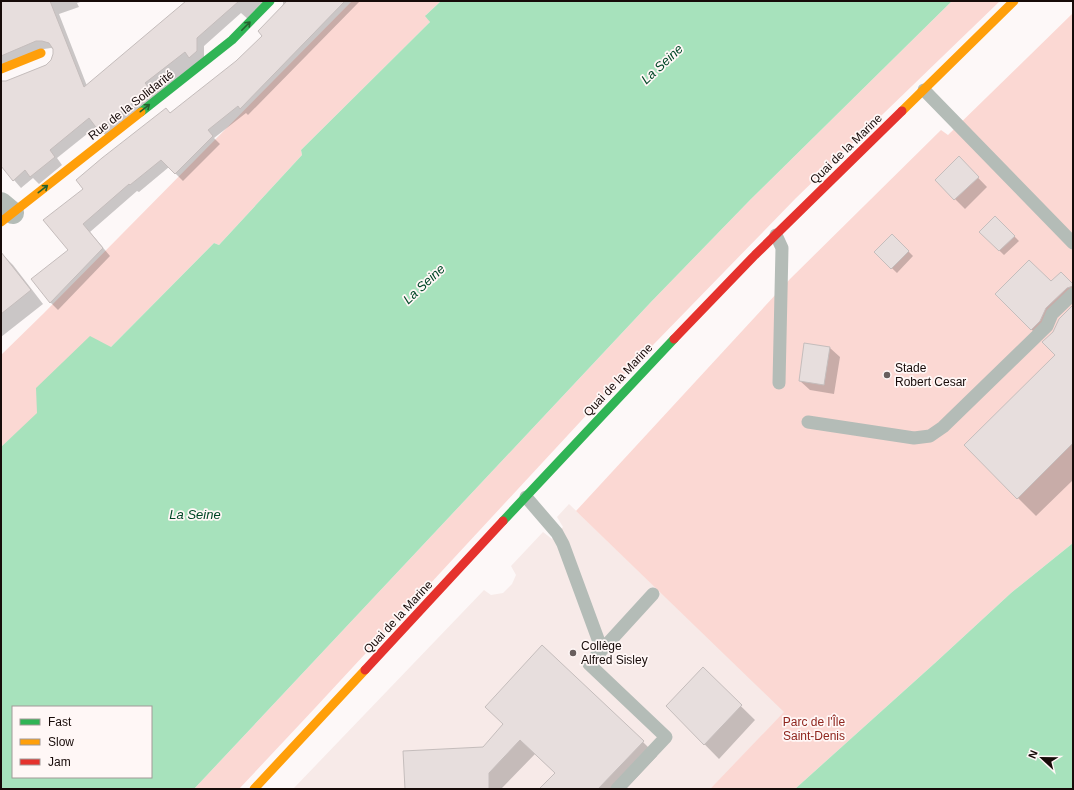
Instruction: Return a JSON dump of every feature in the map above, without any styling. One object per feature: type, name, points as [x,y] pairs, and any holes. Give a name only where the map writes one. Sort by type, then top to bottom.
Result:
[{"type":"street","name":"Rue de la Solidarité","points":[[5,212],[232,40],[270,1]]},
{"type":"street","name":"Quai de la Marine","points":[[254,789],[646,368],[755,255],[1014,1]]},
{"type":"street","points":[[1,69],[41,53]]},
{"type":"lane","points":[[924,90],[1073,243]]},
{"type":"lane","points":[[776,235],[782,248],[778,383]]},
{"type":"lane","points":[[808,422],[914,438],[930,436],[943,427],[1047,326],[1052,314],[1073,294]]},
{"type":"lane","points":[[526,497],[558,533],[602,650]]},
{"type":"lane","points":[[617,789],[666,737],[588,664],[653,594]]},
{"type":"shaded area","name":"Collège Alfred Sisley","points":[[569,504],[785,712],[710,789],[293,789],[484,590],[491,595],[503,593],[512,584],[516,575],[511,566],[543,532],[552,539],[563,527],[557,517]]},
{"type":"green space","points":[[352,1],[441,1],[426,15],[430,22],[301,150],[302,155],[219,245],[214,243],[111,347],[1,447],[1,355]]},
{"type":"green space","points":[[952,1],[1000,1],[796,198],[618,381],[239,789],[194,789],[651,302],[751,199]]},
{"type":"green space","name":"Stade Robert Cesar","points":[[1073,13],[1073,543],[1011,593],[795,789],[710,789],[784,712],[576,511],[790,279],[941,130],[948,135]]},
{"type":"water","name":"La Seine","points":[[441,1],[952,1],[751,199],[651,302],[194,789],[1,789],[1,447],[37,413],[36,388],[90,336],[111,347],[214,243],[219,245],[302,155],[301,150],[430,22],[425,16]]},
{"type":"water","points":[[1073,543],[1073,789],[795,789],[1011,593]]},
{"type":"building","points":[[1,1],[50,1],[84,87],[186,1],[239,1],[197,38],[197,51],[189,58],[185,52],[145,83],[150,89],[98,130],[89,118],[50,150],[55,157],[30,177],[25,170],[13,181],[1,166],[1,81],[6,81],[46,65],[51,60],[53,49],[49,43],[36,41],[1,56]]},
{"type":"building","points":[[287,1],[345,1],[240,109],[238,106],[208,130],[213,136],[175,174],[161,160],[130,185],[129,184],[83,224],[103,248],[50,303],[31,279],[68,250],[43,220],[83,189],[76,180],[102,158],[166,108],[170,113],[236,61],[262,36],[258,31]]},
{"type":"building","points":[[959,156],[979,177],[954,200],[935,180]]},
{"type":"building","points":[[995,216],[1015,236],[999,251],[979,232]]},
{"type":"building","points":[[892,234],[909,251],[891,269],[874,252]]},
{"type":"building","points":[[1,252],[31,290],[1,314]]},
{"type":"building","points":[[1029,260],[1051,281],[1061,272],[1073,284],[1073,286],[1067,288],[1046,308],[1040,321],[1031,330],[995,294]]},
{"type":"building","points":[[1073,305],[1073,443],[1017,499],[964,445],[1055,355],[1042,342],[1053,332],[1059,319]]},
{"type":"building","points":[[804,343],[830,347],[824,385],[799,381]]},
{"type":"building","points":[[542,645],[644,741],[598,789],[539,789],[555,773],[520,740],[489,773],[489,789],[405,789],[403,751],[483,747],[503,724],[485,707]]},
{"type":"building","points":[[703,667],[742,705],[704,745],[666,706]]},
{"type":"traffic: fast","points":[[141,112],[232,40],[270,1]]},
{"type":"traffic: fast","points":[[503,521],[674,339]]},
{"type":"traffic: slow","points":[[902,111],[1014,1]]},
{"type":"traffic: slow","points":[[1,69],[41,53]]},
{"type":"traffic: slow","points":[[1,222],[141,112]]},
{"type":"traffic: slow","points":[[254,789],[365,670]]},
{"type":"traffic: jam","points":[[674,339],[755,255],[902,111]]},
{"type":"traffic: jam","points":[[365,670],[503,521]]},
{"type":"place","name":"Stade Robert Cesar","points":[[887,375]]},
{"type":"place","name":"Collège Alfred Sisley","points":[[573,653]]},
{"type":"park label","name":"Parc de l'Île Saint-Denis","points":[[814,729]]}]
